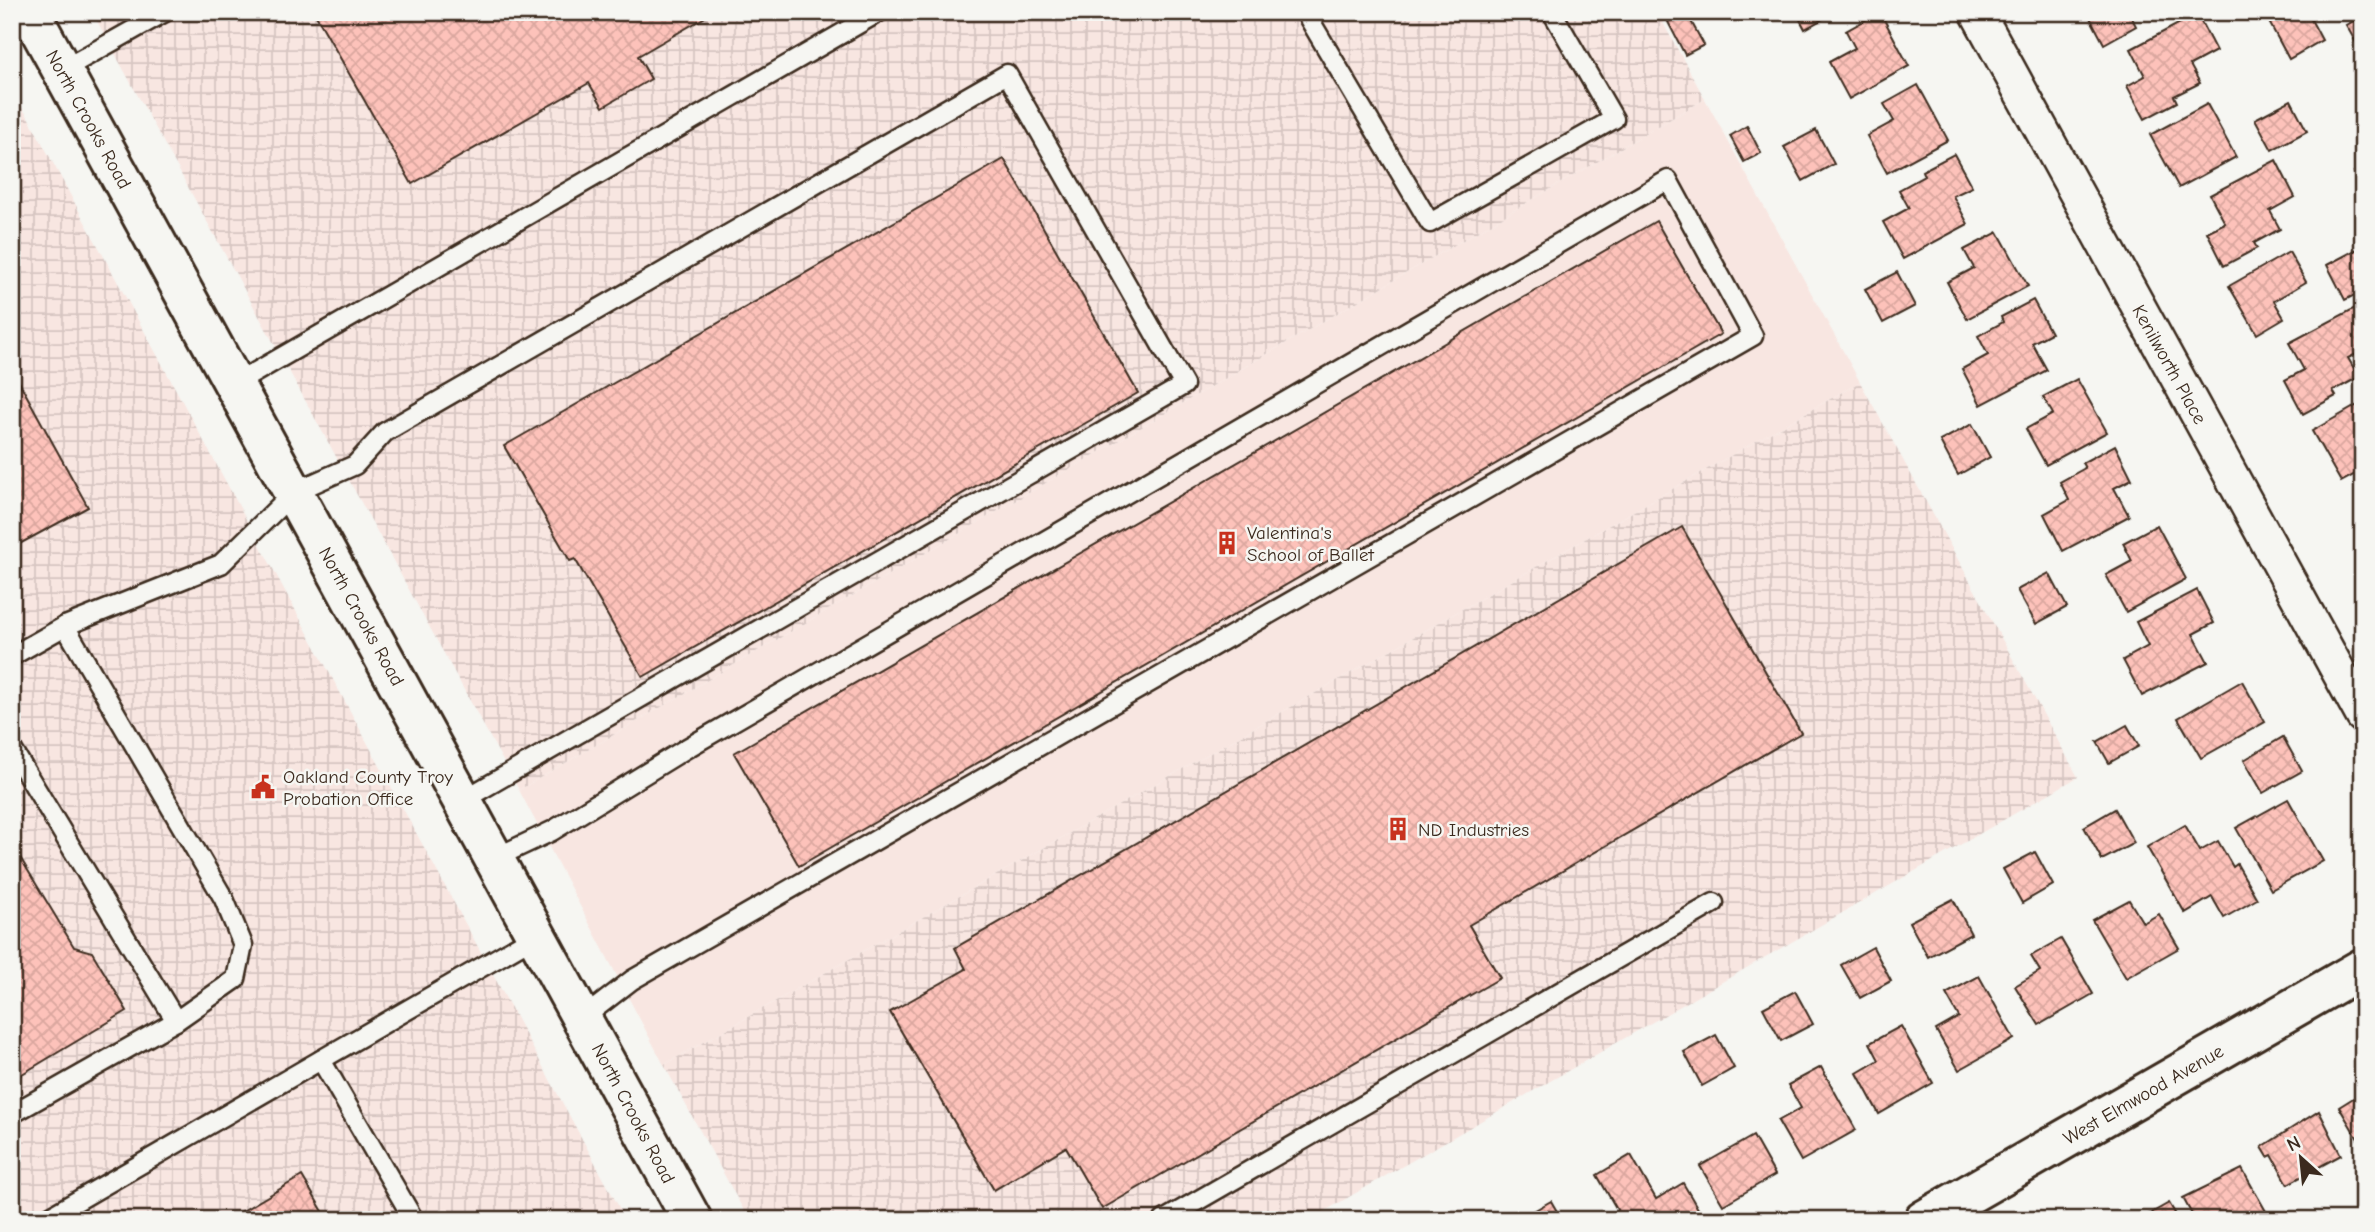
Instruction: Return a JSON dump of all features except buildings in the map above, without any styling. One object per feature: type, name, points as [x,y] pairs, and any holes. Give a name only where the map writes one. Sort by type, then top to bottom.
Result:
[{"type":"main road","name":"North Crooks Road","points":[[30,12],[692,1220]]},
{"type":"main road","name":"West Elmwood Avenue","points":[[1924,1220],[2363,968]]},
{"type":"street","name":"Kenilworth Place","points":[[1977,12],[2363,716]]},
{"type":"lane","points":[[62,70],[165,12]]},
{"type":"lane","points":[[234,384],[880,12]]},
{"type":"lane","points":[[1304,12],[1430,223],[1614,119],[1552,12]]},
{"type":"lane","points":[[12,656],[65,626],[221,564],[294,492],[355,465],[385,432],[1007,74],[1184,385],[463,800]]},
{"type":"lane","points":[[495,858],[552,831],[687,748],[1668,180],[1753,336],[632,979],[583,1018]]},
{"type":"lane","points":[[12,1114],[176,1021],[236,979],[243,945],[224,899],[65,626]]},
{"type":"lane","points":[[12,749],[176,1021]]},
{"type":"lane","points":[[1164,1220],[1714,903]]},
{"type":"lane","points":[[44,1220],[537,935]]},
{"type":"lane","points":[[321,1060],[414,1220]]},
{"type":"shaded area","points":[[92,12],[1657,12],[1705,99],[519,790]]},
{"type":"shaded area","points":[[12,94],[27,115],[626,1220],[12,1220]]},
{"type":"shaded area","points":[[1705,99],[1860,382],[664,1065],[519,790]]},
{"type":"shaded area","points":[[1860,382],[2078,777],[1309,1220],[749,1220],[664,1065]]},
{"type":"place","name":"Valentina's School of Ballet","points":[[1227,543]]},
{"type":"place","name":"Oakland County Troy Probation Office","points":[[263,787]]},
{"type":"place","name":"ND Industries","points":[[1398,829]]}]
